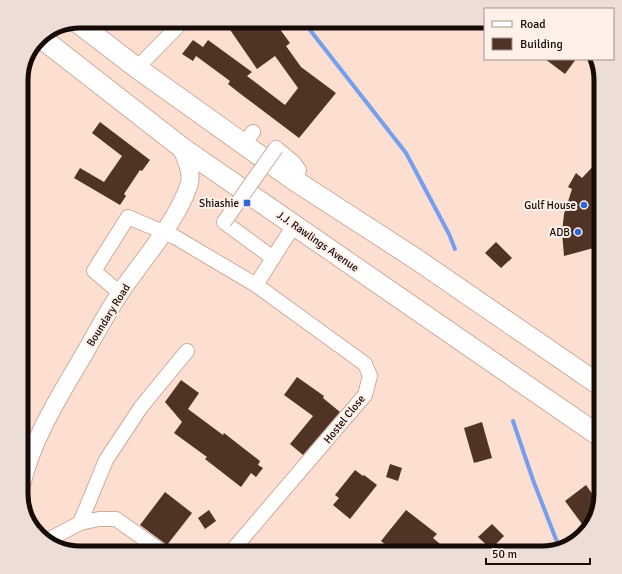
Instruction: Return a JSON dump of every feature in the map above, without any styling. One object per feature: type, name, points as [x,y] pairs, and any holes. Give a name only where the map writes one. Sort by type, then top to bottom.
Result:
[{"type":"highway","points":[[85,28],[138,68],[248,138],[294,180],[594,376]]},
{"type":"highway","points":[[94,28],[102,40]]},
{"type":"highway","name":"J.J. Rawlings Avenue","points":[[46,41],[181,147],[594,432]]},
{"type":"main road","name":"Boundary Road","points":[[28,461],[32,450],[56,402],[120,294],[164,232],[176,211],[189,184],[190,176],[188,165],[181,147]]},
{"type":"street","points":[[138,68],[176,28]]},
{"type":"street","points":[[273,258],[224,222],[276,148],[294,163],[299,170],[294,180]]},
{"type":"street","name":"Hostel Close","points":[[120,294],[94,271],[128,216],[175,237],[256,285],[365,364],[370,376],[365,395],[236,546]]},
{"type":"street","points":[[256,285],[294,225]]},
{"type":"street","points":[[80,523],[106,460],[141,407],[187,351]]},
{"type":"street","points":[[52,538],[80,523],[99,519],[116,519],[154,546]]},
{"type":"building","points":[[229,28],[279,28],[290,43],[286,46],[301,67],[336,93],[299,138],[238,92],[228,84],[230,81],[196,56],[193,61],[182,54],[193,40],[203,47],[208,40],[252,72],[247,76],[285,105],[298,88],[275,56],[257,69]]},
{"type":"building","points":[[546,60],[575,60],[565,74]]},
{"type":"building","points":[[100,122],[150,160],[142,171],[140,170],[124,194],[126,196],[120,205],[74,178],[80,168],[104,182],[122,156],[92,133]]},
{"type":"building","name":"Gulf House","points":[[594,165],[594,248],[564,256],[562,232],[564,214],[572,189],[568,187],[576,173],[582,178]]},
{"type":"building","points":[[496,242],[512,258],[501,268],[485,253]]},
{"type":"building","points":[[297,377],[324,396],[323,398],[340,412],[303,455],[290,444],[313,416],[284,395]]},
{"type":"building","points":[[181,380],[199,393],[188,409],[223,435],[224,433],[260,461],[258,465],[263,468],[256,477],[251,473],[241,487],[205,459],[207,457],[174,433],[182,422],[165,402]]},
{"type":"building","points":[[482,422],[492,458],[474,463],[464,428]]},
{"type":"building","points":[[390,464],[402,468],[398,481],[386,477]]},
{"type":"building","points":[[355,470],[377,485],[350,519],[333,505],[339,498],[335,495]]},
{"type":"building","points":[[586,485],[594,496],[590,514],[586,521],[582,524],[565,501]]},
{"type":"building","points":[[165,492],[192,513],[167,545],[140,525]]},
{"type":"building","points":[[209,510],[216,521],[205,529],[198,518]]},
{"type":"building","points":[[406,510],[437,534],[433,538],[440,544],[438,546],[387,546],[381,541]]},
{"type":"building","points":[[492,524],[504,536],[494,546],[488,546],[478,537]]},
{"type":"waterway","points":[[308,28],[406,153],[449,234],[455,249]]},
{"type":"waterway","points":[[513,421],[533,480],[558,543]]},
{"type":"place","name":"Shiashie","points":[[247,203]]},
{"type":"place","name":"Gulf House","points":[[584,205]]},
{"type":"place","name":"ADB","points":[[578,232]]}]
